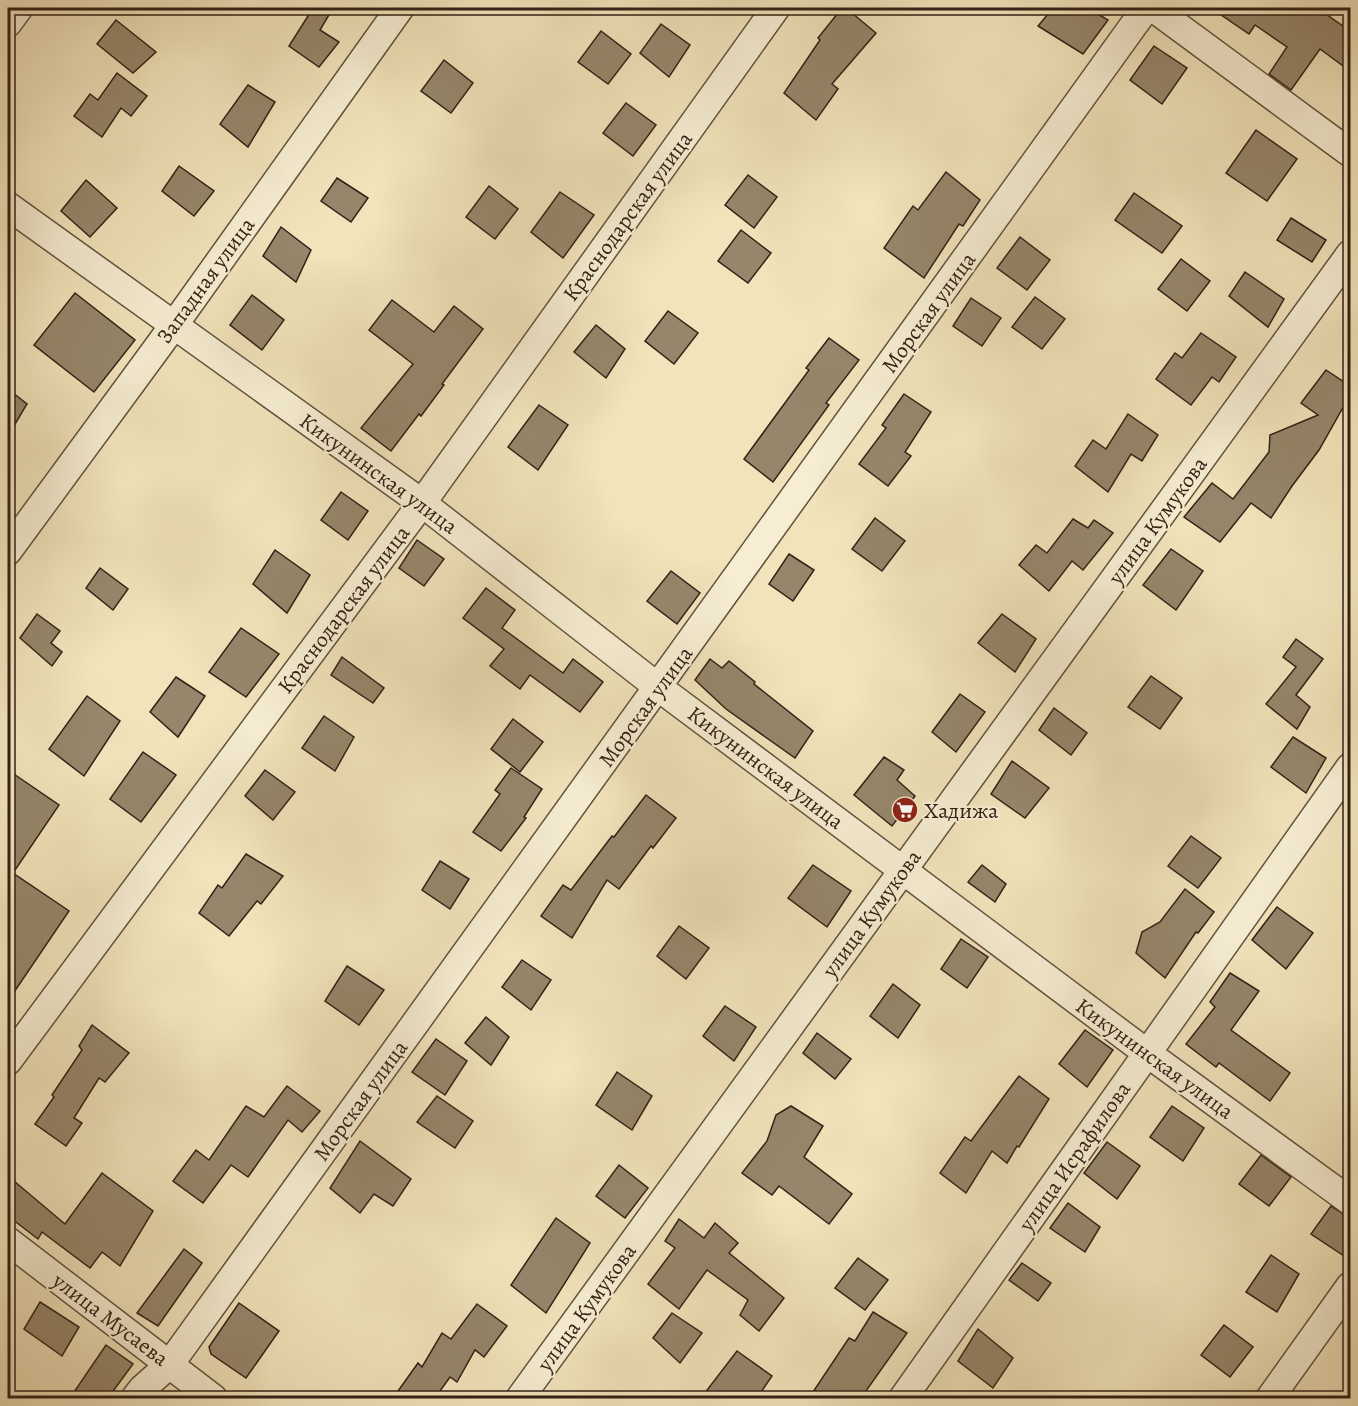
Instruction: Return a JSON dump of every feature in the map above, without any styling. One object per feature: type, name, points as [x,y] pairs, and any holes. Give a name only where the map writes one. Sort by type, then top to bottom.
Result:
[{"type":"street","points":[[8,23],[19,8]]},
{"type":"street","name":"Западная улица","points":[[8,551],[174,325],[400,8]]},
{"type":"street","name":"Краснодарская улица","points":[[8,1060],[422,503],[776,8]]},
{"type":"street","name":"Морская улица","points":[[135,1398],[170,1364],[1146,8]]},
{"type":"street","points":[[1153,8],[1350,153]]},
{"type":"street","name":"Кикунинская улица","points":[[8,206],[422,503],[658,687],[1147,1053],[1350,1201]]},
{"type":"street","name":"улица Кумукова","points":[[519,1398],[1350,254]]},
{"type":"street","name":"улица Исрафилова","points":[[903,1398],[1350,766]]},
{"type":"street","name":"улица Мусаева","points":[[8,1241],[213,1398]]},
{"type":"street","points":[[1270,1398],[1350,1286]]},
{"type":"building","points":[[313,8],[333,8],[320,30],[339,42],[319,67],[289,46]]},
{"type":"building","points":[[842,8],[846,8],[876,33],[832,84],[838,89],[816,120],[784,93],[820,40],[818,38]]},
{"type":"building","points":[[1053,8],[1088,8],[1108,20],[1083,54],[1038,26]]},
{"type":"building","points":[[1211,8],[1317,8],[1350,31],[1350,71],[1320,49],[1291,90],[1269,74],[1287,47],[1255,25],[1249,34]]},
{"type":"building","points":[[116,20],[156,52],[133,73],[97,44]]},
{"type":"building","points":[[661,24],[690,45],[669,77],[640,53]]},
{"type":"building","points":[[601,31],[631,54],[608,84],[578,62]]},
{"type":"building","points":[[1154,46],[1187,68],[1162,104],[1130,80]]},
{"type":"building","points":[[444,60],[473,83],[451,113],[421,91]]},
{"type":"building","points":[[117,73],[147,96],[131,116],[121,108],[102,137],[74,116],[90,94],[98,100]]},
{"type":"building","points":[[248,85],[275,102],[248,147],[220,124]]},
{"type":"building","points":[[626,103],[656,125],[633,156],[603,133]]},
{"type":"building","points":[[1256,130],[1297,159],[1267,201],[1226,173]]},
{"type":"building","points":[[179,166],[214,191],[194,216],[162,191]]},
{"type":"building","points":[[946,172],[980,200],[963,226],[959,224],[924,278],[884,248],[913,206],[918,210]]},
{"type":"building","points":[[748,175],[777,197],[754,228],[725,205]]},
{"type":"building","points":[[337,178],[368,198],[351,222],[321,201]]},
{"type":"building","points":[[86,180],[117,208],[90,237],[61,211]]},
{"type":"building","points":[[489,186],[518,209],[495,239],[466,217]]},
{"type":"building","points":[[560,192],[594,215],[563,258],[531,232]]},
{"type":"building","points":[[1134,193],[1182,226],[1162,253],[1115,220]]},
{"type":"building","points":[[1291,218],[1326,240],[1312,262],[1277,240]]},
{"type":"building","points":[[281,227],[311,250],[296,282],[263,256]]},
{"type":"building","points":[[741,230],[771,253],[748,283],[718,261]]},
{"type":"building","points":[[1020,237],[1050,260],[1027,290],[997,268]]},
{"type":"building","points":[[1181,259],[1210,281],[1187,311],[1158,289]]},
{"type":"building","points":[[1245,272],[1284,299],[1268,327],[1229,296]]},
{"type":"building","points":[[75,293],[135,340],[94,392],[34,345]]},
{"type":"building","points":[[252,295],[284,320],[262,350],[230,325]]},
{"type":"building","points":[[1035,297],[1065,319],[1042,349],[1012,327]]},
{"type":"building","points":[[971,298],[1001,318],[982,346],[953,326]]},
{"type":"building","points":[[392,300],[434,332],[454,306],[483,329],[421,416],[419,414],[391,451],[361,428],[413,364],[369,330]]},
{"type":"building","points":[[668,311],[698,333],[674,364],[645,341]]},
{"type":"building","points":[[596,325],[625,349],[606,378],[574,352]]},
{"type":"building","points":[[1201,333],[1236,357],[1219,382],[1212,377],[1191,405],[1156,379],[1175,353],[1182,358]]},
{"type":"building","points":[[829,338],[859,360],[826,403],[829,405],[773,482],[744,459],[809,370],[806,368]]},
{"type":"building","points":[[1326,370],[1350,386],[1350,395],[1319,450],[1271,518],[1251,503],[1220,542],[1184,517],[1212,483],[1233,499],[1269,452],[1270,435],[1318,415],[1301,403]]},
{"type":"building","points":[[8,389],[27,404],[8,436]]},
{"type":"building","points":[[904,394],[931,412],[905,452],[911,456],[888,486],[859,464],[886,428],[882,425]]},
{"type":"building","points":[[539,405],[568,425],[538,470],[508,447]]},
{"type":"building","points":[[1128,414],[1158,435],[1142,461],[1131,454],[1108,492],[1075,466],[1093,440],[1106,449]]},
{"type":"building","points":[[341,492],[368,511],[348,540],[321,520]]},
{"type":"building","points":[[875,518],[905,541],[882,571],[852,549]]},
{"type":"building","points":[[1073,519],[1088,528],[1094,520],[1113,533],[1083,570],[1072,561],[1049,591],[1019,565],[1036,545],[1047,553]]},
{"type":"building","points":[[417,540],[444,559],[424,586],[399,568]]},
{"type":"building","points":[[1171,549],[1203,571],[1176,610],[1143,585]]},
{"type":"building","points":[[275,550],[310,575],[287,613],[253,584]]},
{"type":"building","points":[[789,554],[814,570],[793,601],[769,584]]},
{"type":"building","points":[[100,568],[128,589],[113,610],[86,588]]},
{"type":"building","points":[[671,571],[700,593],[677,624],[647,601]]},
{"type":"building","points":[[486,588],[515,610],[502,628],[563,673],[573,659],[603,682],[580,712],[530,675],[520,689],[490,666],[504,649],[463,618]]},
{"type":"building","points":[[37,614],[60,631],[51,643],[62,652],[52,666],[20,638]]},
{"type":"building","points":[[1002,614],[1036,639],[1015,672],[978,643]]},
{"type":"building","points":[[241,628],[279,654],[246,697],[209,672]]},
{"type":"building","points":[[1296,639],[1323,659],[1296,695],[1310,707],[1297,729],[1266,704],[1296,667],[1283,657]]},
{"type":"building","points":[[342,657],[384,688],[373,703],[331,675]]},
{"type":"building","points":[[710,659],[722,668],[729,661],[813,731],[795,758],[726,709],[695,680]]},
{"type":"building","points":[[1151,676],[1182,698],[1160,729],[1128,707]]},
{"type":"building","points":[[176,677],[205,696],[178,737],[150,712]]},
{"type":"building","points":[[960,694],[985,712],[956,752],[932,732]]},
{"type":"building","points":[[87,696],[120,721],[84,776],[49,749]]},
{"type":"building","points":[[1054,708],[1087,733],[1071,755],[1039,730]]},
{"type":"building","points":[[324,716],[354,737],[335,771],[302,748]]},
{"type":"building","points":[[513,719],[543,742],[520,772],[491,749]]},
{"type":"building","points":[[1293,737],[1326,758],[1306,793],[1271,767]]},
{"type":"building","points":[[143,752],[176,775],[141,822],[110,799]]},
{"type":"building","points":[[884,757],[904,770],[897,780],[915,796],[892,826],[854,795]]},
{"type":"building","points":[[1012,761],[1049,788],[1025,818],[991,794]]},
{"type":"building","points":[[511,768],[542,789],[524,817],[526,818],[501,851],[473,832],[500,794],[495,790]]},
{"type":"building","points":[[8,770],[59,805],[13,873],[69,911],[8,1001]]},
{"type":"building","points":[[265,770],[295,792],[273,820],[245,796]]},
{"type":"building","points":[[646,795],[676,818],[653,848],[651,846],[619,889],[607,880],[572,938],[541,916],[563,885],[571,890]]},
{"type":"building","points":[[1191,836],[1221,858],[1198,888],[1168,866]]},
{"type":"building","points":[[246,854],[283,876],[261,904],[257,901],[229,936],[199,913],[218,885],[222,888]]},
{"type":"building","points":[[440,861],[469,879],[450,909],[422,890]]},
{"type":"building","points":[[813,865],[851,891],[827,927],[788,898]]},
{"type":"building","points":[[982,865],[1006,884],[995,902],[968,882]]},
{"type":"building","points":[[1185,889],[1214,912],[1198,933],[1196,932],[1165,978],[1136,953],[1142,932],[1160,922]]},
{"type":"building","points":[[1277,907],[1313,933],[1286,969],[1252,940]]},
{"type":"building","points":[[679,926],[709,948],[686,979],[657,956]]},
{"type":"building","points":[[961,939],[988,957],[967,988],[941,969]]},
{"type":"building","points":[[522,960],[551,980],[531,1010],[502,987]]},
{"type":"building","points":[[347,966],[384,990],[359,1025],[325,1001]]},
{"type":"building","points":[[1230,973],[1259,991],[1231,1030],[1290,1073],[1270,1101],[1219,1063],[1216,1067],[1186,1044],[1215,1007],[1210,1002]]},
{"type":"building","points":[[893,984],[920,1005],[898,1038],[870,1016]]},
{"type":"building","points":[[725,1006],[756,1027],[734,1061],[703,1036]]},
{"type":"building","points":[[486,1017],[509,1037],[491,1065],[465,1043]]},
{"type":"building","points":[[92,1025],[129,1053],[105,1082],[99,1078],[74,1118],[82,1123],[66,1146],[35,1124],[82,1050],[79,1046]]},
{"type":"building","points":[[1085,1030],[1113,1050],[1087,1087],[1059,1064]]},
{"type":"building","points":[[817,1033],[851,1059],[835,1079],[803,1053]]},
{"type":"building","points":[[436,1039],[467,1061],[445,1095],[412,1072]]},
{"type":"building","points":[[617,1072],[652,1096],[632,1130],[596,1105]]},
{"type":"building","points":[[1019,1076],[1049,1099],[1007,1163],[992,1151],[966,1193],[940,1173],[965,1137],[971,1141]]},
{"type":"building","points":[[287,1086],[320,1111],[302,1132],[288,1120],[248,1177],[231,1165],[203,1203],[173,1181],[196,1150],[209,1160],[246,1106],[264,1117]]},
{"type":"building","points":[[437,1096],[473,1121],[455,1148],[417,1122]]},
{"type":"building","points":[[791,1106],[823,1126],[804,1157],[852,1194],[829,1224],[779,1186],[772,1195],[742,1173],[767,1141],[776,1115]]},
{"type":"building","points":[[1172,1106],[1204,1128],[1183,1161],[1150,1137]]},
{"type":"building","points":[[360,1141],[411,1179],[393,1206],[374,1194],[360,1213],[330,1188]]},
{"type":"building","points":[[1107,1142],[1140,1166],[1117,1199],[1084,1173]]},
{"type":"building","points":[[1261,1155],[1291,1177],[1269,1206],[1239,1184]]},
{"type":"building","points":[[619,1165],[648,1188],[625,1218],[596,1196]]},
{"type":"building","points":[[102,1173],[153,1211],[120,1266],[102,1252],[90,1268],[42,1232],[38,1239],[8,1216],[8,1176],[65,1224]]},
{"type":"building","points":[[1068,1203],[1100,1227],[1085,1252],[1050,1228]]},
{"type":"building","points":[[1331,1206],[1350,1218],[1350,1246],[1344,1256],[1311,1234]]},
{"type":"building","points":[[556,1218],[590,1243],[546,1313],[511,1285]]},
{"type":"building","points":[[679,1219],[704,1238],[715,1223],[738,1243],[729,1253],[784,1298],[759,1331],[740,1315],[748,1300],[707,1270],[679,1309],[648,1284],[675,1248],[665,1241]]},
{"type":"building","points":[[184,1249],[202,1263],[158,1326],[137,1313]]},
{"type":"building","points":[[1271,1255],[1299,1274],[1277,1312],[1246,1292]]},
{"type":"building","points":[[858,1258],[888,1280],[865,1310],[835,1288]]},
{"type":"building","points":[[1022,1263],[1051,1283],[1038,1301],[1009,1280]]},
{"type":"building","points":[[40,1302],[79,1327],[62,1356],[24,1329]]},
{"type":"building","points":[[239,1303],[279,1331],[246,1378],[211,1354],[209,1347]]},
{"type":"building","points":[[477,1304],[507,1326],[484,1357],[475,1350],[457,1382],[450,1377],[435,1398],[393,1398],[418,1363],[422,1367],[442,1333],[451,1339]]},
{"type":"building","points":[[873,1312],[907,1333],[861,1398],[809,1398],[849,1338],[855,1341]]},
{"type":"building","points":[[672,1313],[702,1333],[680,1363],[653,1338]]},
{"type":"building","points":[[1224,1325],[1253,1347],[1230,1377],[1201,1355]]},
{"type":"building","points":[[978,1329],[1013,1358],[993,1388],[958,1361]]},
{"type":"building","points":[[106,1345],[133,1364],[108,1398],[70,1398]]},
{"type":"building","points":[[737,1351],[772,1376],[757,1398],[701,1398]]},
{"type":"place","name":"Хадижа","points":[[905,810]]}]
